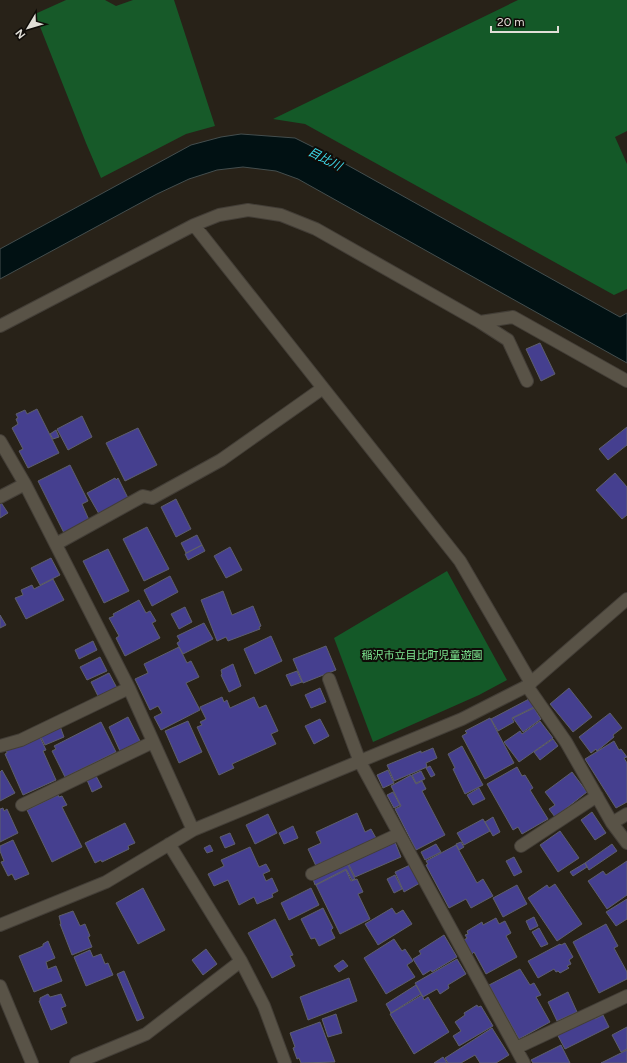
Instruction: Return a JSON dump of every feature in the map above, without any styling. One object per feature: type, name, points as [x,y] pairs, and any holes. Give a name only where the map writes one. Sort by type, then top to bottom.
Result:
[{"type":"street","points":[[0,326],[194,225],[219,215],[248,210],[281,215],[316,229],[480,322],[508,340],[527,381]]},
{"type":"street","points":[[194,225],[460,561],[529,685],[566,742],[612,823],[627,843]]},
{"type":"street","points":[[480,322],[513,317],[627,382]]},
{"type":"street","points":[[56,544],[143,496],[152,498],[221,460],[323,388]]},
{"type":"street","points":[[0,441],[25,484],[129,688],[193,830]]},
{"type":"street","points":[[0,497],[25,484]]},
{"type":"street","points":[[0,925],[106,882],[193,830],[462,719],[529,685],[627,599]]},
{"type":"street","points":[[329,679],[360,762],[524,1063]]},
{"type":"street","points":[[0,746],[21,740],[129,688]]},
{"type":"street","points":[[22,805],[153,742]]},
{"type":"street","points":[[521,846],[597,796]]},
{"type":"street","points":[[612,823],[627,814]]},
{"type":"street","points":[[312,874],[399,834]]},
{"type":"street","points":[[169,844],[242,961],[264,1006],[285,1063]]},
{"type":"street","points":[[76,1063],[146,1034],[242,961]]},
{"type":"street","points":[[0,986],[32,1063]]},
{"type":"street","points":[[516,1048],[627,996]]},
{"type":"green space","points":[[66,0],[105,0],[116,6],[133,0],[174,0],[215,126],[186,134],[101,178],[35,14]]},
{"type":"green space","points":[[518,0],[627,0],[627,131],[615,137],[627,164],[627,289],[614,295],[305,124],[273,119]]},
{"type":"green space","name":"稲沢市立目比町児童遊園","points":[[447,571],[507,680],[479,695],[373,742],[334,638]]},
{"type":"water","name":"目比川","points":[[241,134],[295,138],[331,156],[620,317],[627,313],[627,363],[298,179],[276,171],[243,167],[217,170],[189,179],[157,194],[0,279],[0,249],[191,145],[221,137]]},
{"type":"building","points":[[540,343],[555,374],[541,381],[526,349]]},
{"type":"building","points":[[37,409],[59,453],[28,468],[19,451],[23,449],[12,428],[18,424],[16,414],[25,410],[27,414]]},
{"type":"building","points":[[82,416],[92,437],[68,450],[57,429]]},
{"type":"building","points":[[627,427],[627,445],[608,460],[599,449]]},
{"type":"building","points":[[138,428],[157,465],[125,481],[106,443]]},
{"type":"building","points":[[56,430],[59,437],[53,439],[50,434]]},
{"type":"building","points":[[70,465],[88,501],[82,504],[89,520],[64,533],[38,481]]},
{"type":"building","points":[[615,473],[627,487],[627,515],[622,519],[596,490]]},
{"type":"building","points":[[115,478],[116,480],[118,478],[128,498],[99,514],[87,493]]},
{"type":"building","points":[[176,499],[191,529],[176,537],[161,507]]},
{"type":"building","points":[[0,501],[8,513],[0,518]]},
{"type":"building","points":[[147,527],[169,569],[144,581],[123,539]]},
{"type":"building","points":[[197,535],[202,545],[186,553],[181,543]]},
{"type":"building","points":[[202,545],[205,551],[188,560],[185,554]]},
{"type":"building","points":[[230,547],[242,570],[226,578],[214,556]]},
{"type":"building","points":[[108,549],[129,591],[104,603],[83,561]]},
{"type":"building","points":[[51,558],[60,575],[40,585],[31,568]]},
{"type":"building","points":[[170,576],[178,592],[152,606],[144,590]]},
{"type":"building","points":[[53,579],[64,600],[26,619],[15,598],[23,595],[21,590],[32,585],[34,589]]},
{"type":"building","points":[[223,591],[232,615],[253,606],[261,626],[259,627],[260,629],[228,641],[226,637],[217,641],[201,600]]},
{"type":"building","points":[[139,600],[146,613],[150,611],[156,621],[152,623],[160,638],[125,656],[116,638],[119,636],[109,618],[114,616],[113,614]]},
{"type":"building","points":[[185,607],[192,622],[179,629],[171,614]]},
{"type":"building","points":[[0,615],[6,625],[0,628]]},
{"type":"building","points":[[204,623],[213,639],[183,654],[177,643],[180,641],[177,636]]},
{"type":"building","points":[[271,636],[282,661],[255,674],[244,649]]},
{"type":"building","points":[[93,641],[97,650],[79,659],[75,650]]},
{"type":"building","points":[[326,646],[336,670],[303,683],[293,659]]},
{"type":"building","points":[[179,647],[187,663],[191,661],[199,677],[186,683],[200,710],[161,730],[154,717],[162,713],[158,706],[150,710],[135,679],[148,673],[144,664]]},
{"type":"building","points":[[100,657],[107,671],[87,680],[80,667]]},
{"type":"building","points":[[233,664],[241,686],[229,692],[221,675],[221,670]]},
{"type":"building","points":[[297,671],[302,682],[291,686],[286,675]]},
{"type":"building","points":[[109,673],[117,688],[99,698],[91,682]]},
{"type":"building","points":[[320,688],[326,702],[311,708],[305,695]]},
{"type":"building","points":[[569,688],[592,717],[573,732],[550,704]]},
{"type":"building","points":[[222,697],[224,702],[227,700],[230,708],[254,697],[259,708],[266,705],[278,731],[271,734],[276,744],[232,764],[234,768],[219,775],[197,727],[202,725],[200,722],[206,719],[200,707]]},
{"type":"building","points":[[529,699],[534,707],[512,718],[514,722],[498,731],[491,719]]},
{"type":"building","points":[[534,708],[541,719],[523,732],[513,718]]},
{"type":"building","points":[[610,713],[622,728],[613,735],[614,737],[597,751],[596,749],[591,753],[579,737]]},
{"type":"building","points":[[128,717],[140,741],[120,751],[109,727]]},
{"type":"building","points":[[490,718],[514,763],[485,779],[462,736],[467,733],[465,731]]},
{"type":"building","points":[[320,719],[329,736],[314,744],[305,726]]},
{"type":"building","points":[[188,721],[202,752],[179,763],[165,731]]},
{"type":"building","points":[[540,721],[553,738],[519,762],[504,742],[520,731],[522,734]]},
{"type":"building","points":[[101,722],[116,752],[65,777],[52,751],[56,749],[54,746]]},
{"type":"building","points":[[60,726],[64,737],[45,745],[40,735]]},
{"type":"building","points":[[39,735],[46,750],[43,751],[56,780],[23,795],[5,754],[7,753],[6,749]]},
{"type":"building","points":[[553,739],[558,746],[540,760],[534,752]]},
{"type":"building","points":[[614,741],[619,750],[621,749],[627,757],[624,758],[627,763],[627,802],[616,808],[585,759]]},
{"type":"building","points":[[462,746],[483,785],[465,794],[453,769],[455,768],[448,754]]},
{"type":"building","points":[[433,748],[437,758],[426,763],[427,767],[394,781],[387,765],[421,751],[421,753]]},
{"type":"building","points":[[430,766],[435,775],[431,777],[426,768]]},
{"type":"building","points":[[517,767],[522,776],[525,775],[533,788],[530,790],[548,819],[522,834],[518,827],[513,830],[487,784]]},
{"type":"building","points":[[2,770],[15,793],[0,801],[0,772]]},
{"type":"building","points":[[388,770],[394,783],[383,788],[377,775]]},
{"type":"building","points":[[421,771],[425,779],[416,783],[412,775]]},
{"type":"building","points":[[572,772],[587,792],[555,817],[549,809],[555,805],[545,792]]},
{"type":"building","points":[[411,775],[416,784],[422,781],[426,789],[422,791],[445,835],[416,850],[395,809],[401,806],[391,786]]},
{"type":"building","points":[[96,776],[102,787],[92,792],[87,780]]},
{"type":"building","points":[[479,788],[485,799],[473,805],[467,795]]},
{"type":"building","points":[[393,792],[400,805],[394,808],[387,795]]},
{"type":"building","points":[[58,795],[59,797],[62,796],[67,805],[62,807],[82,847],[52,862],[27,810]]},
{"type":"building","points":[[3,808],[4,811],[7,809],[18,833],[0,842],[0,809]]},
{"type":"building","points":[[592,812],[606,833],[595,840],[581,820]]},
{"type":"building","points":[[357,813],[365,832],[371,829],[376,838],[316,866],[308,849],[321,843],[316,832]]},
{"type":"building","points":[[268,814],[277,833],[255,844],[246,825]]},
{"type":"building","points":[[493,817],[500,832],[493,836],[485,822]]},
{"type":"building","points":[[483,819],[490,831],[464,845],[457,833]]},
{"type":"building","points":[[125,823],[135,843],[128,846],[129,849],[102,862],[101,860],[95,863],[85,843]]},
{"type":"building","points":[[293,826],[298,838],[284,844],[279,833]]},
{"type":"building","points":[[560,831],[579,858],[558,872],[540,845]]},
{"type":"building","points":[[230,833],[235,844],[225,848],[220,837]]},
{"type":"building","points":[[13,840],[29,874],[15,880],[12,874],[8,876],[1,862],[4,861],[0,851],[0,846]]},
{"type":"building","points":[[395,842],[401,857],[355,877],[348,863]]},
{"type":"building","points":[[461,842],[464,847],[459,850],[456,844]]},
{"type":"building","points":[[436,844],[441,852],[425,860],[421,852]]},
{"type":"building","points":[[612,844],[617,851],[589,870],[585,863]]},
{"type":"building","points":[[210,845],[213,851],[207,853],[204,848]]},
{"type":"building","points":[[456,845],[477,883],[483,879],[493,896],[471,908],[466,899],[449,908],[426,865],[428,864],[426,861]]},
{"type":"building","points":[[250,847],[259,867],[266,864],[270,871],[263,874],[266,881],[272,878],[278,891],[272,894],[273,897],[257,904],[254,897],[239,905],[228,880],[214,886],[208,874],[224,866],[221,860]]},
{"type":"building","points":[[514,857],[522,872],[514,876],[506,861]]},
{"type":"building","points":[[627,861],[627,895],[607,909],[588,881],[603,871],[606,875]]},
{"type":"building","points":[[347,863],[355,879],[352,880],[346,869],[315,885],[313,879]]},
{"type":"building","points":[[585,863],[587,867],[573,876],[570,872]]},
{"type":"building","points":[[410,865],[420,883],[404,892],[395,872]]},
{"type":"building","points":[[346,870],[351,881],[357,879],[363,892],[358,894],[370,919],[340,934],[316,885]]},
{"type":"building","points":[[395,875],[402,889],[394,893],[387,879]]},
{"type":"building","points":[[555,884],[582,924],[557,941],[528,898],[547,885],[549,888]]},
{"type":"building","points":[[517,885],[527,904],[503,917],[493,898]]},
{"type":"building","points":[[143,888],[165,930],[138,944],[116,903]]},
{"type":"building","points":[[311,888],[319,905],[289,920],[281,903]]},
{"type":"building","points":[[627,899],[627,919],[616,926],[606,912]]},
{"type":"building","points":[[323,908],[333,928],[331,930],[335,938],[319,946],[315,938],[311,939],[301,919]]},
{"type":"building","points":[[392,908],[396,914],[403,910],[412,924],[378,945],[365,924]]},
{"type":"building","points":[[73,911],[80,926],[85,924],[90,936],[88,937],[92,947],[72,955],[60,924],[59,916]]},
{"type":"building","points":[[534,917],[538,926],[530,930],[526,921]]},
{"type":"building","points":[[496,918],[499,924],[505,921],[511,933],[506,936],[517,957],[486,974],[474,952],[472,954],[464,940],[467,938],[465,935],[468,934],[467,931],[482,922],[483,925]]},
{"type":"building","points":[[275,919],[293,955],[290,956],[295,966],[272,978],[248,933]]},
{"type":"building","points":[[606,924],[618,946],[614,948],[627,972],[627,979],[599,993],[573,942]]},
{"type":"building","points":[[539,928],[548,944],[541,947],[532,932]]},
{"type":"building","points":[[444,935],[457,957],[432,972],[431,970],[423,975],[413,959],[421,954],[419,951]]},
{"type":"building","points":[[394,939],[402,951],[405,949],[413,961],[407,965],[415,977],[386,994],[364,958]]},
{"type":"building","points":[[48,941],[55,958],[46,962],[48,969],[56,966],[62,981],[34,992],[19,956],[43,946],[43,944]]},
{"type":"building","points":[[565,943],[573,957],[569,960],[571,964],[567,966],[569,968],[560,973],[558,971],[556,972],[554,969],[538,978],[528,961],[560,944]]},
{"type":"building","points":[[206,949],[217,964],[203,975],[192,960]]},
{"type":"building","points":[[90,950],[93,957],[101,954],[105,964],[108,963],[113,975],[86,986],[74,957]]},
{"type":"building","points":[[457,959],[466,974],[448,985],[449,988],[440,994],[437,989],[423,997],[415,983]]},
{"type":"building","points":[[343,960],[348,966],[339,972],[334,966]]},
{"type":"building","points":[[520,969],[530,985],[534,983],[541,995],[536,997],[550,1022],[519,1039],[489,985]]},
{"type":"building","points":[[124,971],[144,1018],[137,1021],[117,974]]},
{"type":"building","points":[[349,978],[357,1001],[308,1020],[300,997]]},
{"type":"building","points":[[416,985],[421,994],[391,1013],[386,1004]]},
{"type":"building","points":[[568,992],[577,1012],[557,1021],[548,1002]]},
{"type":"building","points":[[48,994],[50,997],[61,994],[66,1006],[61,1008],[67,1023],[51,1030],[39,1001],[40,998]]},
{"type":"building","points":[[422,995],[424,1000],[428,997],[449,1032],[414,1054],[390,1014]]},
{"type":"building","points":[[477,1005],[478,1007],[481,1006],[493,1026],[459,1046],[453,1036],[461,1031],[455,1022],[465,1015],[464,1013]]},
{"type":"building","points":[[336,1014],[342,1033],[328,1037],[322,1019]]},
{"type":"building","points":[[603,1015],[609,1027],[565,1049],[557,1034],[594,1016],[595,1019]]},
{"type":"building","points":[[320,1022],[335,1062],[301,1063],[299,1058],[297,1059],[290,1033]]},
{"type":"building","points":[[627,1027],[627,1049],[621,1052],[612,1035]]},
{"type":"building","points":[[492,1028],[509,1055],[496,1063],[480,1063],[475,1055],[461,1063],[448,1063],[445,1058]]},
{"type":"building","points":[[561,1045],[570,1063],[533,1063],[531,1060]]},
{"type":"building","points":[[627,1050],[627,1063],[601,1063]]},
{"type":"building","points":[[443,1057],[447,1063],[434,1063]]}]
